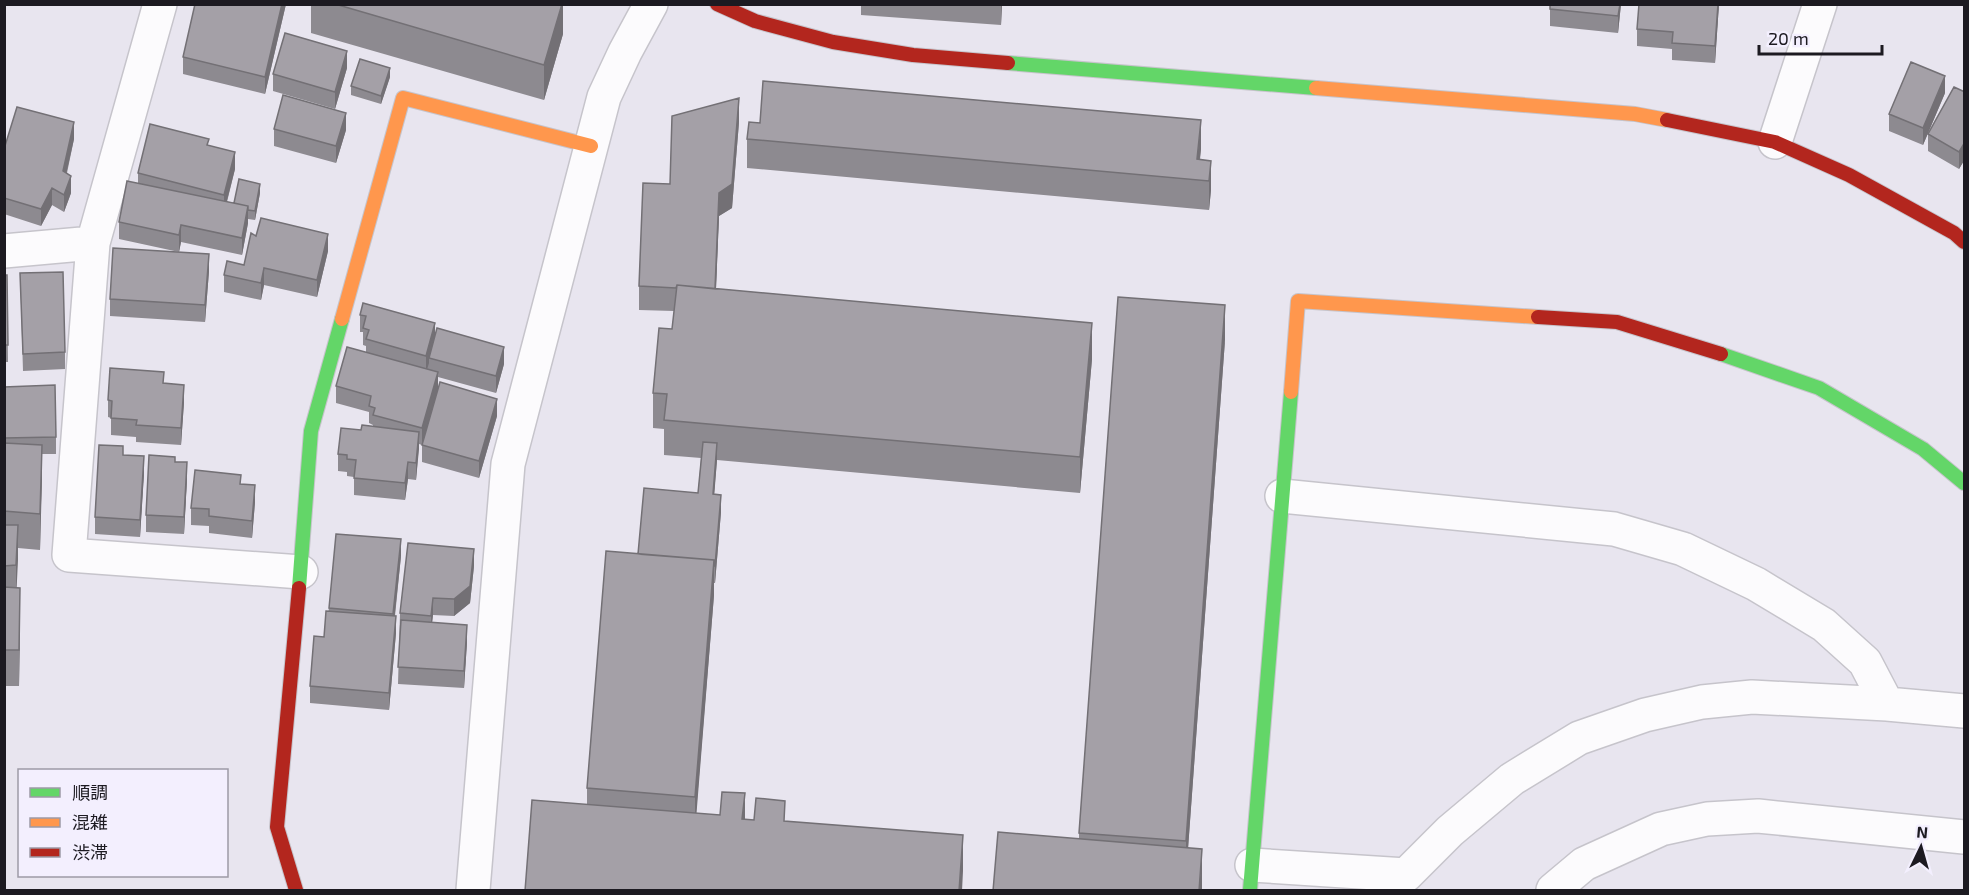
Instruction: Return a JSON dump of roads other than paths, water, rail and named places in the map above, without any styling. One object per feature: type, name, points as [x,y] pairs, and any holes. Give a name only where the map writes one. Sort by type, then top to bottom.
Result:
[{"type":"street","points":[[160,4],[93,243],[69,555],[301,572]]},
{"type":"street","points":[[473,891],[508,464],[604,97],[651,4]]},
{"type":"street","points":[[717,4],[755,21],[832,42],[913,55],[1635,114],[1775,142],[1849,175],[1954,233],[1965,242]]},
{"type":"street","points":[[1775,142],[1820,4]]},
{"type":"street","points":[[296,891],[277,827],[301,572],[311,431],[403,98],[591,146]]},
{"type":"street","points":[[4,251],[93,243]]},
{"type":"street","points":[[1965,483],[1923,449],[1819,388],[1704,348],[1617,322],[1298,301],[1251,878],[1406,875],[1450,831],[1512,779],[1579,738],[1645,715],[1702,702],[1752,697],[1887,704],[1965,711]]},
{"type":"street","points":[[1282,496],[1614,529],[1683,549],[1756,584],[1824,625],[1865,662],[1887,704]]},
{"type":"street","points":[[1553,891],[1584,864],[1661,829],[1707,819],[1758,816],[1965,837]]}]
